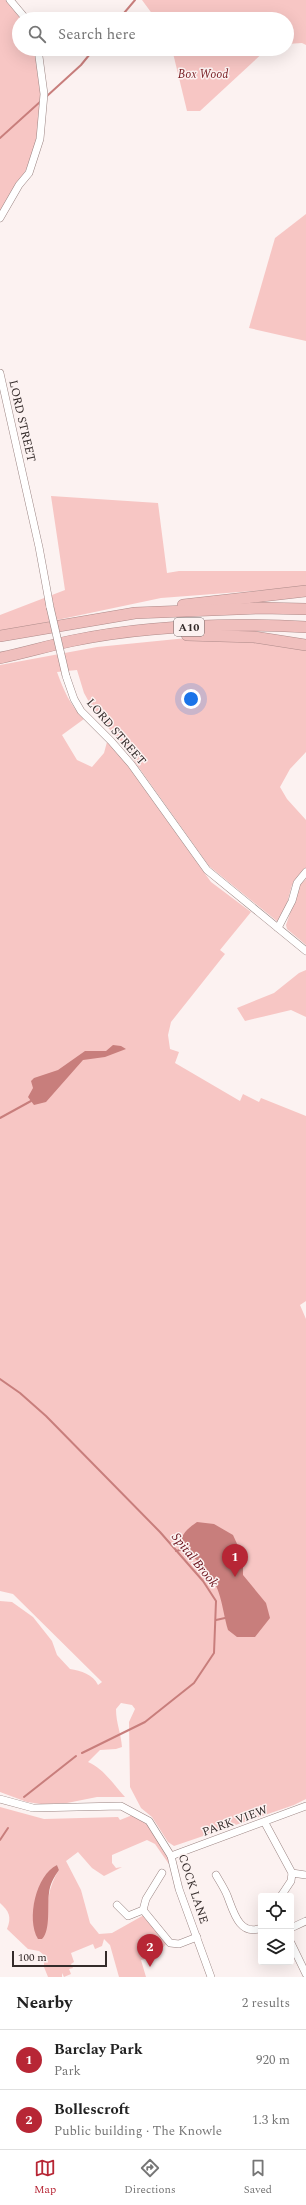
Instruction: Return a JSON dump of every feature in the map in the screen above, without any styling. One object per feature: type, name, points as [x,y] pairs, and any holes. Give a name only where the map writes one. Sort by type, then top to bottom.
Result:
[{"type":"highway","points":[[135,613],[201,602],[306,591]]},
{"type":"highway","name":"A10","points":[[0,636],[135,613],[262,608],[306,609]]},
{"type":"highway","name":"A10","points":[[0,658],[72,641],[165,629],[253,625],[306,627]]},
{"type":"highway","points":[[72,641],[215,634],[254,637],[306,645]]},
{"type":"street","points":[[10,0],[20,12]]},
{"type":"street","points":[[0,218],[19,184],[29,173],[40,139],[44,94],[39,56]]},
{"type":"street","name":"LORD STREET","points":[[0,373],[36,533],[50,607],[66,676],[74,699],[81,711],[126,758],[207,870],[306,951]]},
{"type":"street","points":[[278,928],[292,901],[297,883],[306,872]]},
{"type":"street","name":"COCK LANE","points":[[0,1799],[33,1808],[121,1806],[149,1821],[171,1856],[179,1889],[211,1977]]},
{"type":"street","name":"PARK VIEW","points":[[171,1856],[265,1823],[306,1806]]},
{"type":"street","points":[[265,1823],[292,1873],[290,1882],[283,1893]]},
{"type":"street","points":[[143,1910],[146,1899],[162,1873]]},
{"type":"street","points":[[292,1873],[306,1875]]},
{"type":"street","points":[[216,1875],[225,1890],[239,1923],[248,1929],[258,1928]]},
{"type":"street","points":[[117,1905],[128,1916],[143,1910]]},
{"type":"street","points":[[143,1910],[170,1943],[179,1944],[197,1937]]},
{"type":"street","points":[[294,1927],[306,1921]]},
{"type":"street","points":[[294,1949],[306,1974]]},
{"type":"green space","points":[[0,0],[6,0],[16,12],[12,12],[12,56],[37,56],[42,108],[33,156],[0,220]]},
{"type":"green space","points":[[142,0],[306,0],[306,45],[302,43],[294,44],[294,12],[151,12]]},
{"type":"green space","name":"Box Wood","points":[[174,56],[259,56],[200,111],[187,111]]},
{"type":"green space","points":[[306,214],[306,341],[249,328],[275,238]]},
{"type":"green space","points":[[51,496],[158,503],[167,573],[179,571],[306,571],[306,587],[161,598],[0,632],[0,615],[65,590]]},
{"type":"green space","points":[[197,637],[279,643],[306,649],[306,752],[290,769],[280,787],[287,799],[306,820],[306,869],[292,885],[284,914],[278,922],[209,866],[122,744],[94,711],[84,693],[77,670],[57,672],[68,697],[84,719],[62,735],[77,760],[92,767],[104,753],[107,742],[123,759],[211,882],[251,912],[220,950],[225,954],[171,1022],[168,1035],[170,1049],[179,1052],[175,1063],[240,1101],[243,1094],[259,1102],[261,1098],[306,1116],[306,1301],[300,1305],[306,1319],[306,1799],[294,1805],[174,1846],[168,1842],[152,1817],[141,1808],[130,1787],[129,1722],[135,1709],[132,1705],[121,1703],[116,1709],[122,1747],[100,1750],[88,1762],[99,1768],[125,1797],[97,1797],[67,1803],[41,1804],[27,1802],[0,1792],[0,1601],[12,1602],[33,1617],[52,1641],[57,1655],[70,1669],[90,1676],[98,1685],[102,1682],[13,1594],[0,1591],[0,665],[97,647]]},
{"type":"green space","points":[[306,879],[306,945],[287,929],[286,925],[300,884]]},
{"type":"green space","points":[[306,970],[306,1017],[291,1010],[245,1021],[237,1008],[274,993],[299,973]]},
{"type":"green space","points":[[0,1807],[44,1819],[118,1817],[120,1820],[135,1814],[147,1825],[163,1846],[171,1862],[173,1870],[155,1844],[147,1840],[112,1855],[112,1863],[116,1868],[122,1867],[104,1876],[92,1868],[78,1852],[66,1861],[81,1890],[90,1923],[99,1934],[112,1933],[144,1915],[167,1943],[155,1956],[141,1960],[146,1977],[119,1977],[110,1945],[104,1939],[102,1946],[95,1949],[93,1944],[71,1953],[74,1962],[71,1964],[73,1968],[69,1969],[71,1974],[64,1977],[62,1973],[62,1977],[48,1977],[44,1967],[44,1955],[39,1951],[28,1949],[7,1929],[9,1914],[0,1903]],"holes":[[[57,1865],[59,1870],[50,1889],[47,1909],[47,1923],[44,1878]]]},
{"type":"shaded area","points":[[113,1045],[121,1046],[126,1049],[105,1057],[83,1060],[46,1102],[34,1105],[28,1097],[33,1088],[31,1081],[34,1078],[58,1070],[85,1051],[106,1051]]},
{"type":"shaded area","points":[[197,1522],[214,1524],[233,1535],[243,1557],[243,1575],[266,1603],[270,1618],[255,1637],[237,1637],[228,1630],[218,1590],[214,1582],[202,1564],[182,1546],[181,1539],[184,1533]]},
{"type":"shaded area","points":[[57,1865],[59,1870],[52,1881],[48,1898],[47,1930],[42,1939],[38,1939],[33,1920],[35,1898],[43,1878]]},
{"type":"waterway","points":[[125,12],[135,0]]},
{"type":"waterway","points":[[47,96],[81,65],[88,56]]},
{"type":"waterway","points":[[0,138],[41,101]]},
{"type":"waterway","points":[[0,1118],[31,1101]]},
{"type":"waterway","name":"Spital Brook","points":[[0,1379],[20,1393],[46,1416],[160,1532],[203,1581],[216,1601],[214,1653],[194,1683],[145,1722],[82,1753]]},
{"type":"waterway","name":"Spital Brook","points":[[176,1551],[184,1549]]},
{"type":"waterway","points":[[216,1620],[225,1618]]},
{"type":"waterway","name":"Spital Brook","points":[[24,1797],[76,1756]]},
{"type":"waterway","name":"Spital Brook","points":[[0,1840],[8,1828]]},
{"type":"place","name":"Barclay Park","points":[[235,1577]]},
{"type":"place","name":"Bollescroft","points":[[150,1967]]}]
